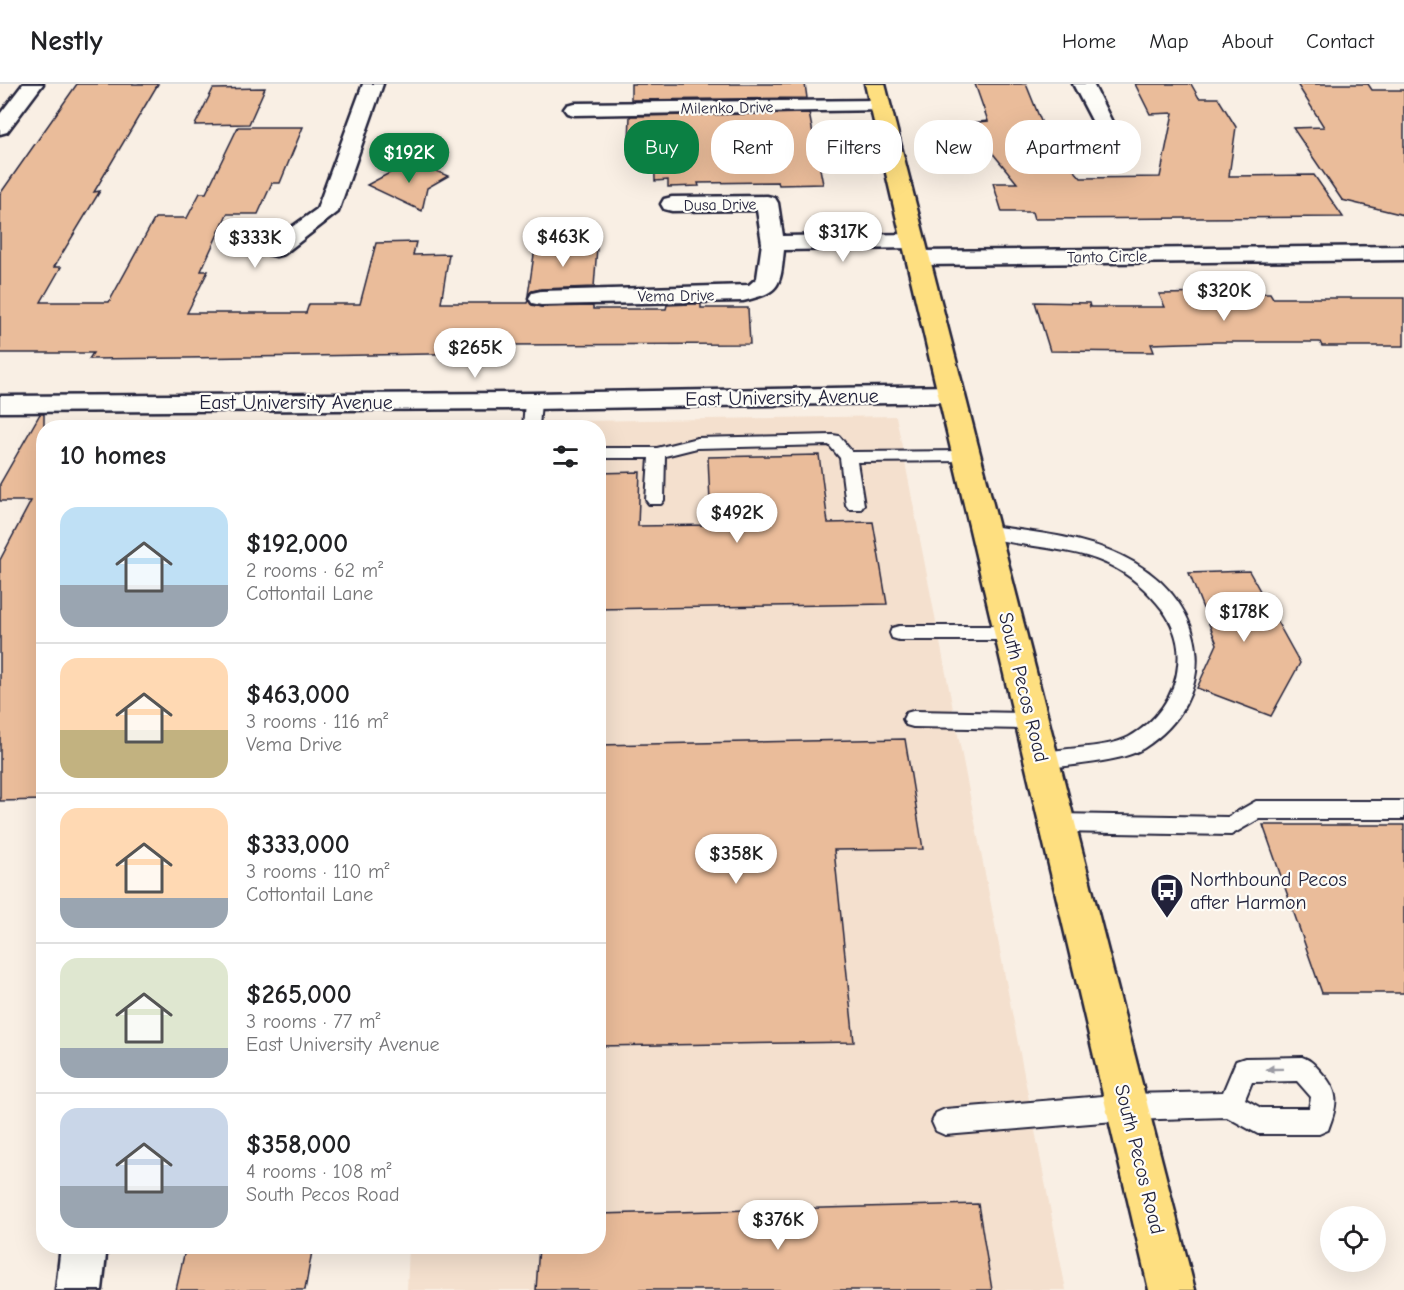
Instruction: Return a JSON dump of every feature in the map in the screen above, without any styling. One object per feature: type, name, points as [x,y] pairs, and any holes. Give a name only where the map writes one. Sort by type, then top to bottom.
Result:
[{"type":"main road","name":"South Pecos Road","points":[[878,95],[1172,1290]]},
{"type":"street","points":[[0,128],[33,84]]},
{"type":"street","points":[[276,249],[327,212],[373,84]]},
{"type":"street","points":[[1083,84],[1101,120]]},
{"type":"street","name":"Milenko Drive","points":[[574,109],[878,95]]},
{"type":"street","name":"Dusa Drive","points":[[672,204],[767,203],[773,243]]},
{"type":"street","points":[[773,243],[916,249]]},
{"type":"street","name":"Vema Drive","points":[[541,298],[743,294],[757,290],[769,281],[773,243]]},
{"type":"street","name":"Tanto Circle","points":[[916,249],[1404,253]]},
{"type":"street","name":"East University Avenue","points":[[0,404],[533,401],[951,394]]},
{"type":"street","points":[[79,1290],[83,1254]]},
{"type":"lane","points":[[532,420],[533,401]]},
{"type":"lane","points":[[606,453],[657,453],[698,443],[833,440],[848,457],[855,505]]},
{"type":"lane","points":[[655,500],[657,453]]},
{"type":"lane","points":[[848,457],[967,456]]},
{"type":"lane","points":[[985,531],[1064,544],[1096,553],[1128,567],[1156,587],[1180,620],[1191,660],[1185,689],[1165,720],[1134,745],[1042,761]]},
{"type":"lane","points":[[899,633],[1010,633]]},
{"type":"lane","points":[[913,719],[1032,721]]},
{"type":"lane","points":[[1058,824],[1232,826],[1256,810],[1404,810]]},
{"type":"lane","points":[[945,1122],[1127,1107],[1230,1104]]},
{"type":"shaded area","points":[[896,416],[1066,1290],[407,1290],[409,1254],[606,1254],[606,421]]},
{"type":"building","points":[[77,84],[158,84],[94,192],[100,191],[54,267],[61,267],[41,302],[109,302],[155,218],[187,218],[200,193],[206,193],[238,127],[303,127],[280,183],[272,183],[258,214],[227,214],[201,271],[208,271],[187,313],[306,313],[309,304],[360,304],[376,243],[416,242],[413,255],[449,254],[441,303],[527,303],[528,300],[532,305],[541,307],[593,306],[593,309],[666,309],[667,305],[691,304],[701,304],[701,308],[748,308],[750,344],[491,345],[490,353],[186,358],[89,359],[93,353],[0,353],[0,194]]},
{"type":"building","points":[[631,84],[805,84],[807,98],[631,100]]},
{"type":"building","points":[[975,84],[1026,84],[1041,120],[1005,120],[1005,168],[993,154],[993,120],[988,120]]},
{"type":"building","points":[[1135,84],[1191,84],[1199,98],[1218,98],[1236,127],[1229,176],[1314,175],[1343,217],[1034,219],[1032,212],[1002,212],[993,183],[1017,183],[1010,174],[1078,174],[1081,178],[1160,177],[1173,113],[1150,114]]},
{"type":"building","points":[[1297,84],[1368,84],[1372,90],[1404,90],[1404,215],[1342,200],[1293,128],[1324,127]]},
{"type":"building","points":[[265,88],[249,124],[195,125],[213,89]]},
{"type":"building","points":[[809,113],[810,120],[806,120],[806,174],[821,174],[823,184],[698,183],[699,186],[668,187],[668,180],[655,181],[655,174],[699,174],[699,120],[630,120],[630,116]]},
{"type":"building","points":[[412,161],[448,176],[427,188],[422,211],[367,185]]},
{"type":"building","points":[[597,247],[594,287],[541,289],[532,291],[528,295],[535,248]]},
{"type":"building","points":[[1270,293],[1273,298],[1404,298],[1404,346],[1322,346],[1320,342],[1216,342],[1151,344],[1154,352],[1050,351],[1035,302],[1089,303],[1090,307],[1165,307],[1159,294]]},
{"type":"building","points":[[40,414],[44,414],[44,420],[37,420]]},
{"type":"building","points":[[36,421],[36,800],[0,801],[0,560],[31,501],[0,501],[0,484]]},
{"type":"building","points":[[819,455],[828,523],[873,522],[887,604],[606,609],[606,473],[640,472],[638,526],[711,525],[708,457]]},
{"type":"building","points":[[1249,571],[1300,663],[1271,716],[1197,688],[1217,644],[1189,573]]},
{"type":"building","points":[[905,739],[923,849],[834,850],[854,1042],[606,1046],[606,745]]},
{"type":"building","points":[[1263,825],[1404,825],[1404,993],[1322,993]]},
{"type":"building","points":[[978,1204],[992,1290],[536,1290],[538,1254],[606,1254],[606,1214]]},
{"type":"building","points":[[184,1254],[312,1254],[305,1290],[176,1290]]},
{"type":"place","name":"Northbound Pecos after Harmon","points":[[1167,919]]}]
